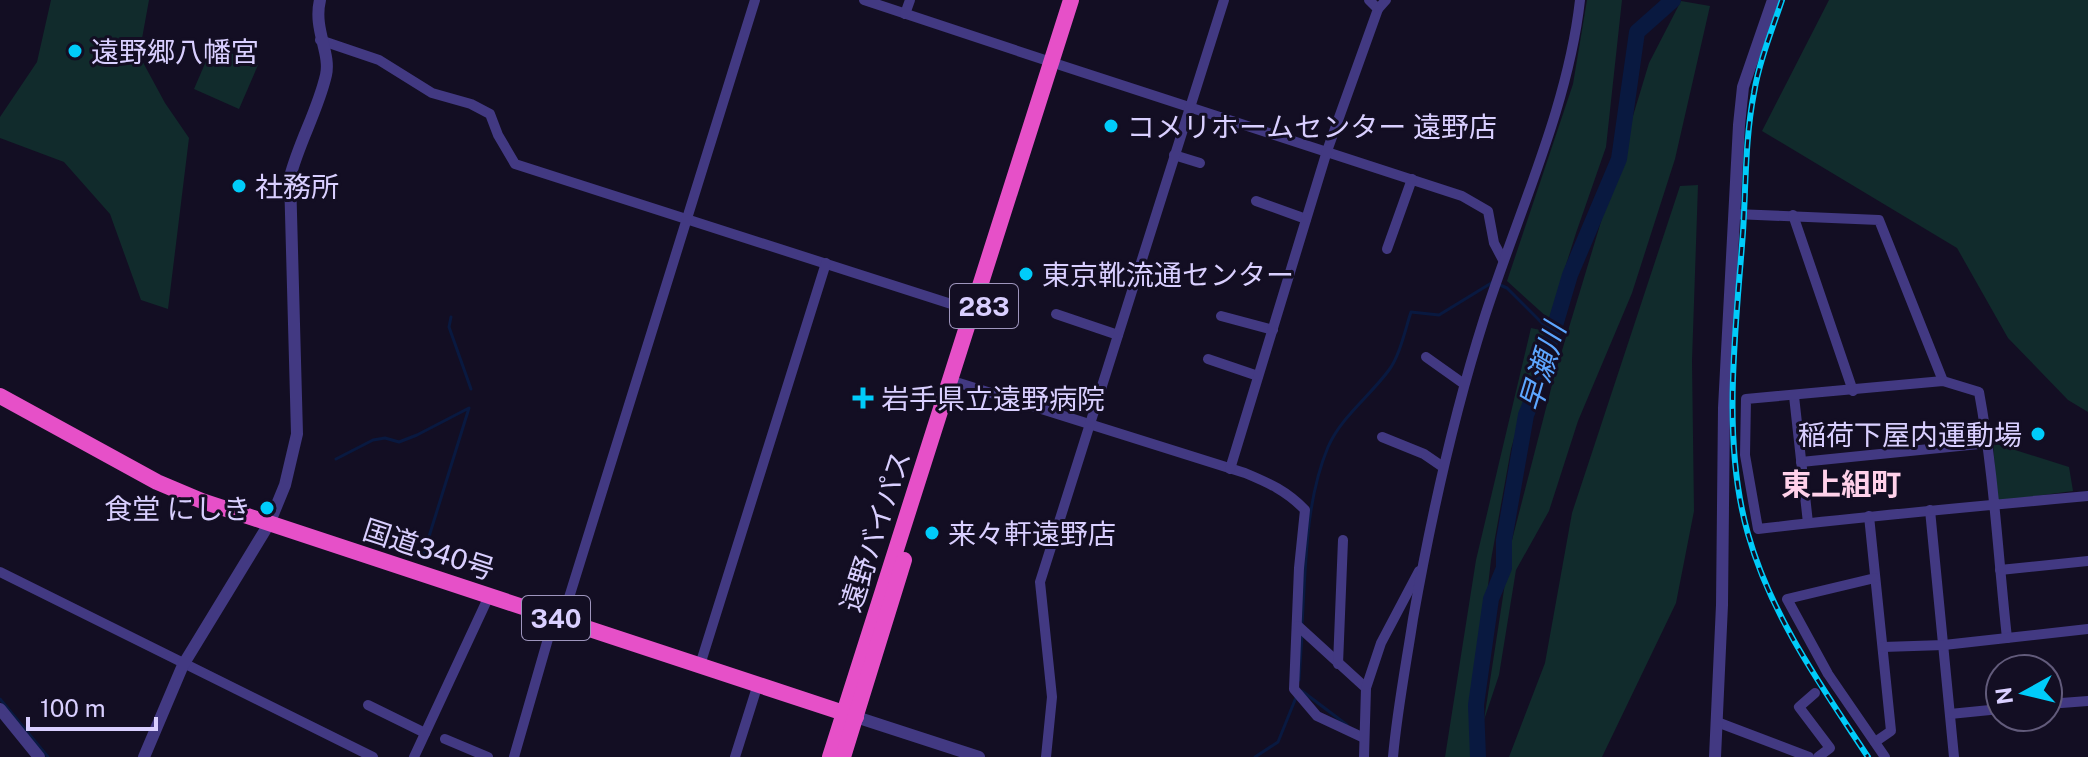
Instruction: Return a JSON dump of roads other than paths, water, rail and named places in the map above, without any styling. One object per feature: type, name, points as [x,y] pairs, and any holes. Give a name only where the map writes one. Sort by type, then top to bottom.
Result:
[{"type":"highway","name":"遠野バイパス","points":[[830,757],[850,714],[959,383],[1055,64],[1071,0]]},
{"type":"highway","name":"遠野バイパス","points":[[843,757],[850,714],[973,311],[1055,64],[1081,0]]},
{"type":"highway","name":"国道340号","points":[[0,396],[157,482],[269,524],[850,714]]},
{"type":"street","points":[[144,757],[183,665],[269,524],[285,485],[297,434],[290,177],[296,152],[327,72],[317,14],[319,0]]},
{"type":"street","points":[[514,757],[755,0]]},
{"type":"street","points":[[864,0],[1462,196],[1488,211],[1494,243],[1503,260]]},
{"type":"street","points":[[905,14],[910,0]]},
{"type":"street","points":[[1046,757],[1052,697],[1040,582],[1224,0]]},
{"type":"street","points":[[1369,0],[1378,9]]},
{"type":"street","points":[[1230,469],[1327,151],[1378,9],[1386,0]]},
{"type":"street","points":[[1393,757],[1423,562],[1443,467],[1464,384],[1503,260],[1553,118],[1580,0]]},
{"type":"street","points":[[1715,757],[1724,408],[1743,87],[1773,0]]},
{"type":"street","points":[[320,40],[379,60],[432,93],[471,104],[490,114],[515,164],[973,311]]},
{"type":"street","points":[[1174,155],[1200,163]]},
{"type":"street","points":[[1387,249],[1412,179]]},
{"type":"street","points":[[1256,201],[1306,219]]},
{"type":"street","points":[[1735,214],[1879,220],[1943,381]]},
{"type":"street","points":[[1793,215],[1853,391]]},
{"type":"street","points":[[700,665],[826,263]]},
{"type":"street","points":[[1056,314],[1118,335]]},
{"type":"street","points":[[1221,316],[1273,330]]},
{"type":"street","points":[[1426,357],[1464,384]]},
{"type":"street","points":[[1208,359],[1258,376]]},
{"type":"street","points":[[2007,638],[1993,505],[1989,443],[1979,392],[1943,381],[1746,399],[1745,455],[1758,529],[1869,516],[1930,510],[1993,505],[2088,496]]},
{"type":"street","points":[[959,383],[1230,469],[1277,486],[1292,496],[1305,510],[1299,568],[1294,689],[1317,716],[1364,738]]},
{"type":"street","points":[[1794,396],[1808,523]]},
{"type":"street","points":[[1382,437],[1424,454],[1443,467]]},
{"type":"street","points":[[1801,462],[1989,443]]},
{"type":"street","points":[[1930,510],[1954,757]]},
{"type":"street","points":[[1869,516],[1891,731],[1875,742]]},
{"type":"street","points":[[1338,664],[1343,540]]},
{"type":"street","points":[[2000,570],[2088,561]]},
{"type":"street","points":[[1364,757],[1366,688],[1381,643],[1423,562]]},
{"type":"street","points":[[0,572],[373,757]]},
{"type":"street","points":[[1875,578],[1787,599],[1828,674],[1885,757]]},
{"type":"street","points":[[414,757],[489,596]]},
{"type":"street","points":[[1298,626],[1366,688]]},
{"type":"street","points":[[1883,647],[1944,645],[2088,629]]},
{"type":"street","points":[[735,757],[758,684]]},
{"type":"street","points":[[1815,693],[1799,707],[1834,752],[1818,757]]},
{"type":"street","points":[[2064,703],[2088,701]]},
{"type":"street","points":[[368,705],[425,733]]},
{"type":"street","points":[[0,709],[39,757]]},
{"type":"street","points":[[1950,714],[1984,711]]},
{"type":"street","points":[[850,714],[979,757]]},
{"type":"street","points":[[1717,722],[1809,757]]},
{"type":"street","points":[[445,739],[488,757]]},
{"type":"waterway","name":"早瀬川","points":[[1478,757],[1476,705],[1491,599],[1504,568],[1504,540],[1526,415],[1570,275],[1619,159],[1637,32],[1673,0]]},
{"type":"waterway","points":[[1302,624],[1311,512],[1320,468],[1334,436],[1393,364],[1411,312],[1439,315],[1493,282]]},
{"type":"waterway","points":[[1500,285],[1507,288],[1553,334]]},
{"type":"waterway","points":[[451,317],[449,327],[471,389]]},
{"type":"waterway","points":[[336,459],[373,440],[385,438],[399,442],[469,408],[422,559]]},
{"type":"waterway","points":[[1299,680],[1302,635]]},
{"type":"waterway","points":[[1302,691],[1347,725]]},
{"type":"waterway","points":[[1255,757],[1278,742],[1297,695]]},
{"type":"waterway","points":[[0,699],[48,757]]},
{"type":"railway","points":[[1782,0],[1759,70],[1749,128],[1734,345],[1735,461],[1748,534],[1770,594],[1799,650],[1868,757]]},
{"type":"place","name":"遠野郷八幡宮","points":[[75,51]]},
{"type":"place","name":"コメリホームセンター 遠野店","points":[[1111,126]]},
{"type":"place","name":"社務所","points":[[239,186]]},
{"type":"place","name":"東京靴流通センター","points":[[1026,274]]},
{"type":"place","name":"岩手県立遠野病院","points":[[863,398]]},
{"type":"place","name":"稲荷下屋内運動場","points":[[2038,434]]},
{"type":"place","name":"食堂 にしき","points":[[267,508]]},
{"type":"place","name":"来々軒遠野店","points":[[932,533]]},
{"type":"district","name":"東上組町","points":[[1841,484]]}]
